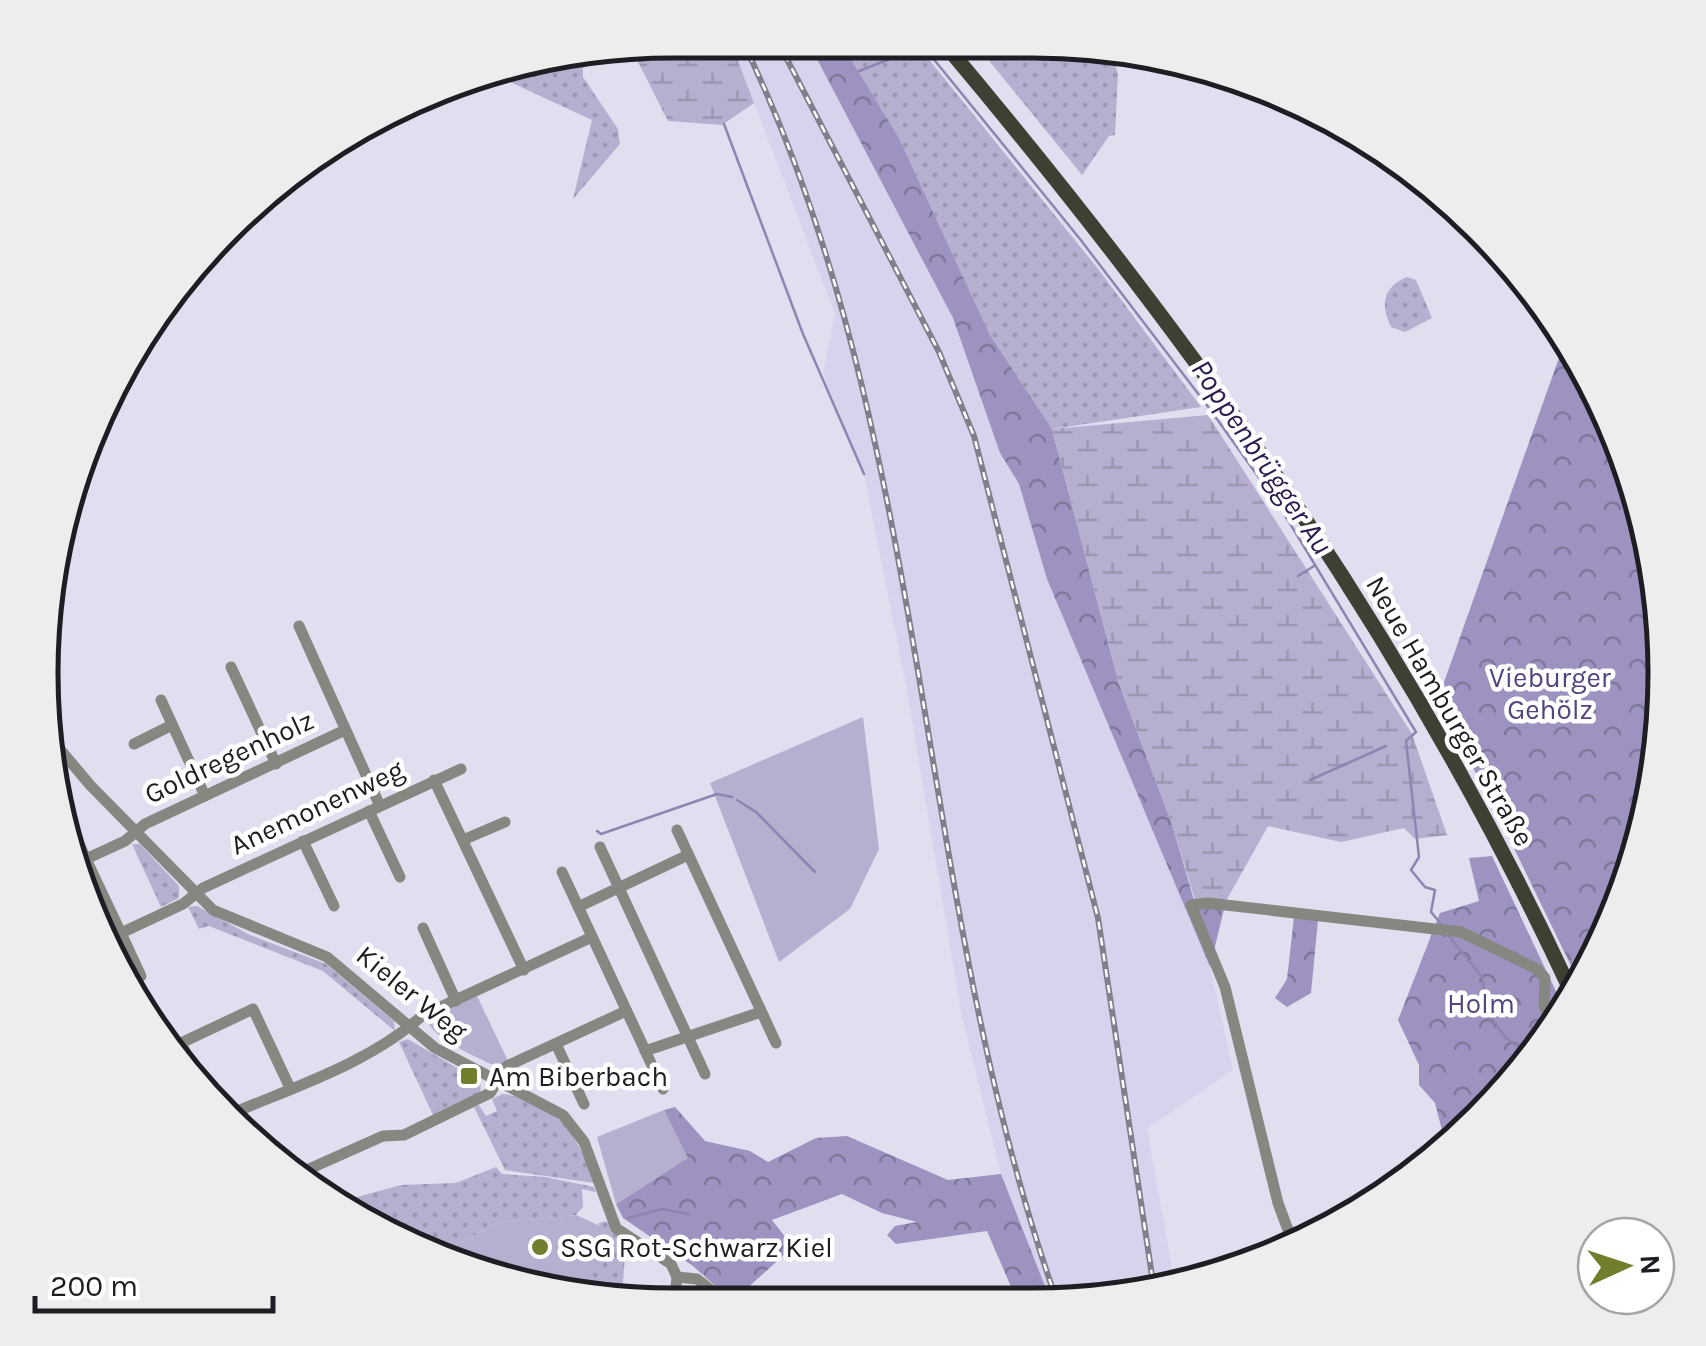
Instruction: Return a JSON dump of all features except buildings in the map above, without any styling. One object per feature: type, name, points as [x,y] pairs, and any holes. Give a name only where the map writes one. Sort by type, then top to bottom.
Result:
[{"type":"main road","name":"Neue Hamburger Straße","points":[[956,58],[1141,284],[1284,484],[1362,606],[1468,788],[1566,981]]},
{"type":"street","points":[[299,626],[400,877]]},
{"type":"street","points":[[232,667],[276,764]]},
{"type":"street","points":[[160,700],[205,796]]},
{"type":"street","points":[[134,744],[172,725]]},
{"type":"street","name":"Goldregenholz","points":[[86,859],[205,796],[343,732]]},
{"type":"street","name":"Kieler Weg","points":[[63,751],[213,910],[327,957],[408,1030],[496,1082],[562,1115],[578,1130],[616,1228],[672,1264],[677,1277],[697,1280],[707,1288]]},
{"type":"street","name":"Anemonenweg","points":[[121,933],[303,841],[460,769]]},
{"type":"street","points":[[434,780],[524,970]]},
{"type":"street","points":[[463,840],[505,822]]},
{"type":"street","points":[[677,830],[776,1043]]},
{"type":"street","points":[[303,841],[334,906]]},
{"type":"street","points":[[600,847],[704,1074]]},
{"type":"street","points":[[578,906],[688,855]]},
{"type":"street","points":[[87,861],[141,976]]},
{"type":"street","points":[[562,872],[663,1089]]},
{"type":"street","points":[[1289,1233],[1278,1204],[1225,987],[1191,905],[1208,903],[1443,929],[1485,940],[1537,969],[1545,978],[1547,1012]]},
{"type":"street","points":[[422,928],[456,1001]]},
{"type":"street","points":[[240,1110],[408,1030],[423,1015],[592,937]]},
{"type":"street","points":[[181,1043],[253,1009],[290,1088]]},
{"type":"street","points":[[309,1169],[382,1136],[404,1135],[490,1094],[507,1066],[626,1010]]},
{"type":"street","points":[[645,1051],[686,1034],[761,1012]]},
{"type":"street","points":[[556,1044],[584,1104]]},
{"type":"street","points":[[676,1288],[677,1277]]},
{"type":"shaded area","points":[[737,58],[817,58],[870,158],[953,318],[1000,453],[1019,484],[1047,579],[1210,967],[1233,1070],[1147,1128],[1173,1272],[1113,1283],[1046,1288],[1001,1174],[962,1017],[908,696],[864,474],[823,374],[835,314]]},
{"type":"green space","points":[[737,58],[754,103],[722,125],[668,121],[637,59]]},
{"type":"green space","points":[[816,58],[850,58],[899,138],[990,335],[1052,429],[1119,684],[1171,821],[1194,900],[1226,901],[1210,967],[1047,579],[1019,484],[1000,453],[953,318]]},
{"type":"green space","points":[[850,58],[928,58],[1099,270],[1201,407],[1052,429],[990,335],[899,138]]},
{"type":"green space","points":[[987,58],[1115,63],[1115,135],[1109,136],[1082,175]]},
{"type":"green space","points":[[590,63],[583,68],[583,77],[618,129],[620,144],[573,199],[592,120],[507,80]]},
{"type":"green space","points":[[1407,277],[1416,280],[1432,318],[1405,332],[1391,327],[1385,304],[1388,291]]},
{"type":"green space","name":"Vieburger Gehölz","points":[[1560,355],[1602,437],[1628,514],[1643,593],[1648,673],[1643,753],[1628,832],[1602,909],[1572,969],[1490,799],[1437,702]]},
{"type":"green space","points":[[1208,415],[1412,734],[1447,835],[1415,839],[1404,828],[1341,842],[1268,826],[1226,901],[1195,900],[1171,821],[1119,684],[1052,429]]},
{"type":"green space","points":[[863,717],[879,849],[850,909],[779,962],[710,783]]},
{"type":"green space","points":[[132,844],[140,844],[179,886],[179,898],[161,907]]},
{"type":"green space","name":"Holm","points":[[1492,856],[1558,995],[1496,1079],[1443,1133],[1435,1103],[1419,1085],[1419,1065],[1398,1020],[1440,913],[1479,901],[1469,858]]},
{"type":"green space","points":[[197,906],[250,935],[326,964],[394,1021],[395,1031],[323,971],[209,926],[199,929],[188,907]]},
{"type":"green space","points":[[1294,917],[1318,920],[1311,993],[1287,1007],[1275,998],[1287,979]]},
{"type":"green space","points":[[477,996],[508,1061],[497,1067],[447,1041],[425,1018]]},
{"type":"green space","points":[[408,1039],[481,1082],[480,1093],[433,1115],[399,1042]]},
{"type":"green space","points":[[503,1094],[538,1104],[563,1123],[581,1150],[594,1183],[505,1170],[474,1107],[479,1105],[486,1116],[497,1111],[492,1099]]},
{"type":"green space","points":[[675,1107],[705,1141],[750,1151],[768,1162],[816,1138],[847,1136],[948,1180],[1001,1174],[1046,1288],[1012,1288],[987,1231],[896,1244],[887,1235],[895,1226],[917,1222],[882,1213],[842,1194],[772,1220],[793,1247],[747,1288],[718,1288],[623,1218],[616,1204],[687,1158],[664,1110]]},
{"type":"green space","points":[[664,1110],[688,1158],[616,1204],[597,1137]]},
{"type":"green space","points":[[496,1167],[502,1174],[545,1177],[594,1187],[596,1192],[582,1189],[583,1207],[576,1215],[496,1223],[452,1247],[352,1198],[401,1185],[456,1183]]},
{"type":"green space","name":"SSG Rot-Schwarz Kiel","points":[[576,1215],[600,1226],[592,1283],[514,1268],[452,1247],[496,1223]]},
{"type":"green space","points":[[606,1221],[626,1242],[623,1286],[592,1283],[599,1223]]},
{"type":"waterway","name":"Poppenbrügger Au","points":[[859,71],[892,58]]},
{"type":"waterway","name":"Poppenbrügger Au","points":[[933,58],[1080,239],[1280,507],[1416,732],[1406,741],[1419,857],[1411,870],[1425,887],[1435,890],[1431,912],[1442,925]]},
{"type":"waterway","points":[[724,124],[803,334],[864,474]]},
{"type":"waterway","points":[[1298,576],[1314,566]]},
{"type":"waterway","points":[[1310,780],[1386,746]]},
{"type":"waterway","points":[[597,831],[601,834],[717,794],[732,797]]},
{"type":"waterway","points":[[737,800],[756,812],[815,872]]},
{"type":"waterway","name":"Poppenbrügger Au","points":[[1448,935],[1482,977],[1488,1013],[1505,1037],[1521,1048]]},
{"type":"waterway","points":[[628,1218],[662,1209],[689,1214]]},
{"type":"railway","points":[[750,58],[805,191],[852,347],[888,506],[974,989],[1010,1148],[1053,1288]]},
{"type":"railway","points":[[786,58],[939,352],[974,436],[1098,918],[1152,1277]]},
{"type":"place","name":"Am Biberbach","points":[[469,1076]]},
{"type":"place","name":"SSG Rot-Schwarz Kiel","points":[[540,1247]]}]
